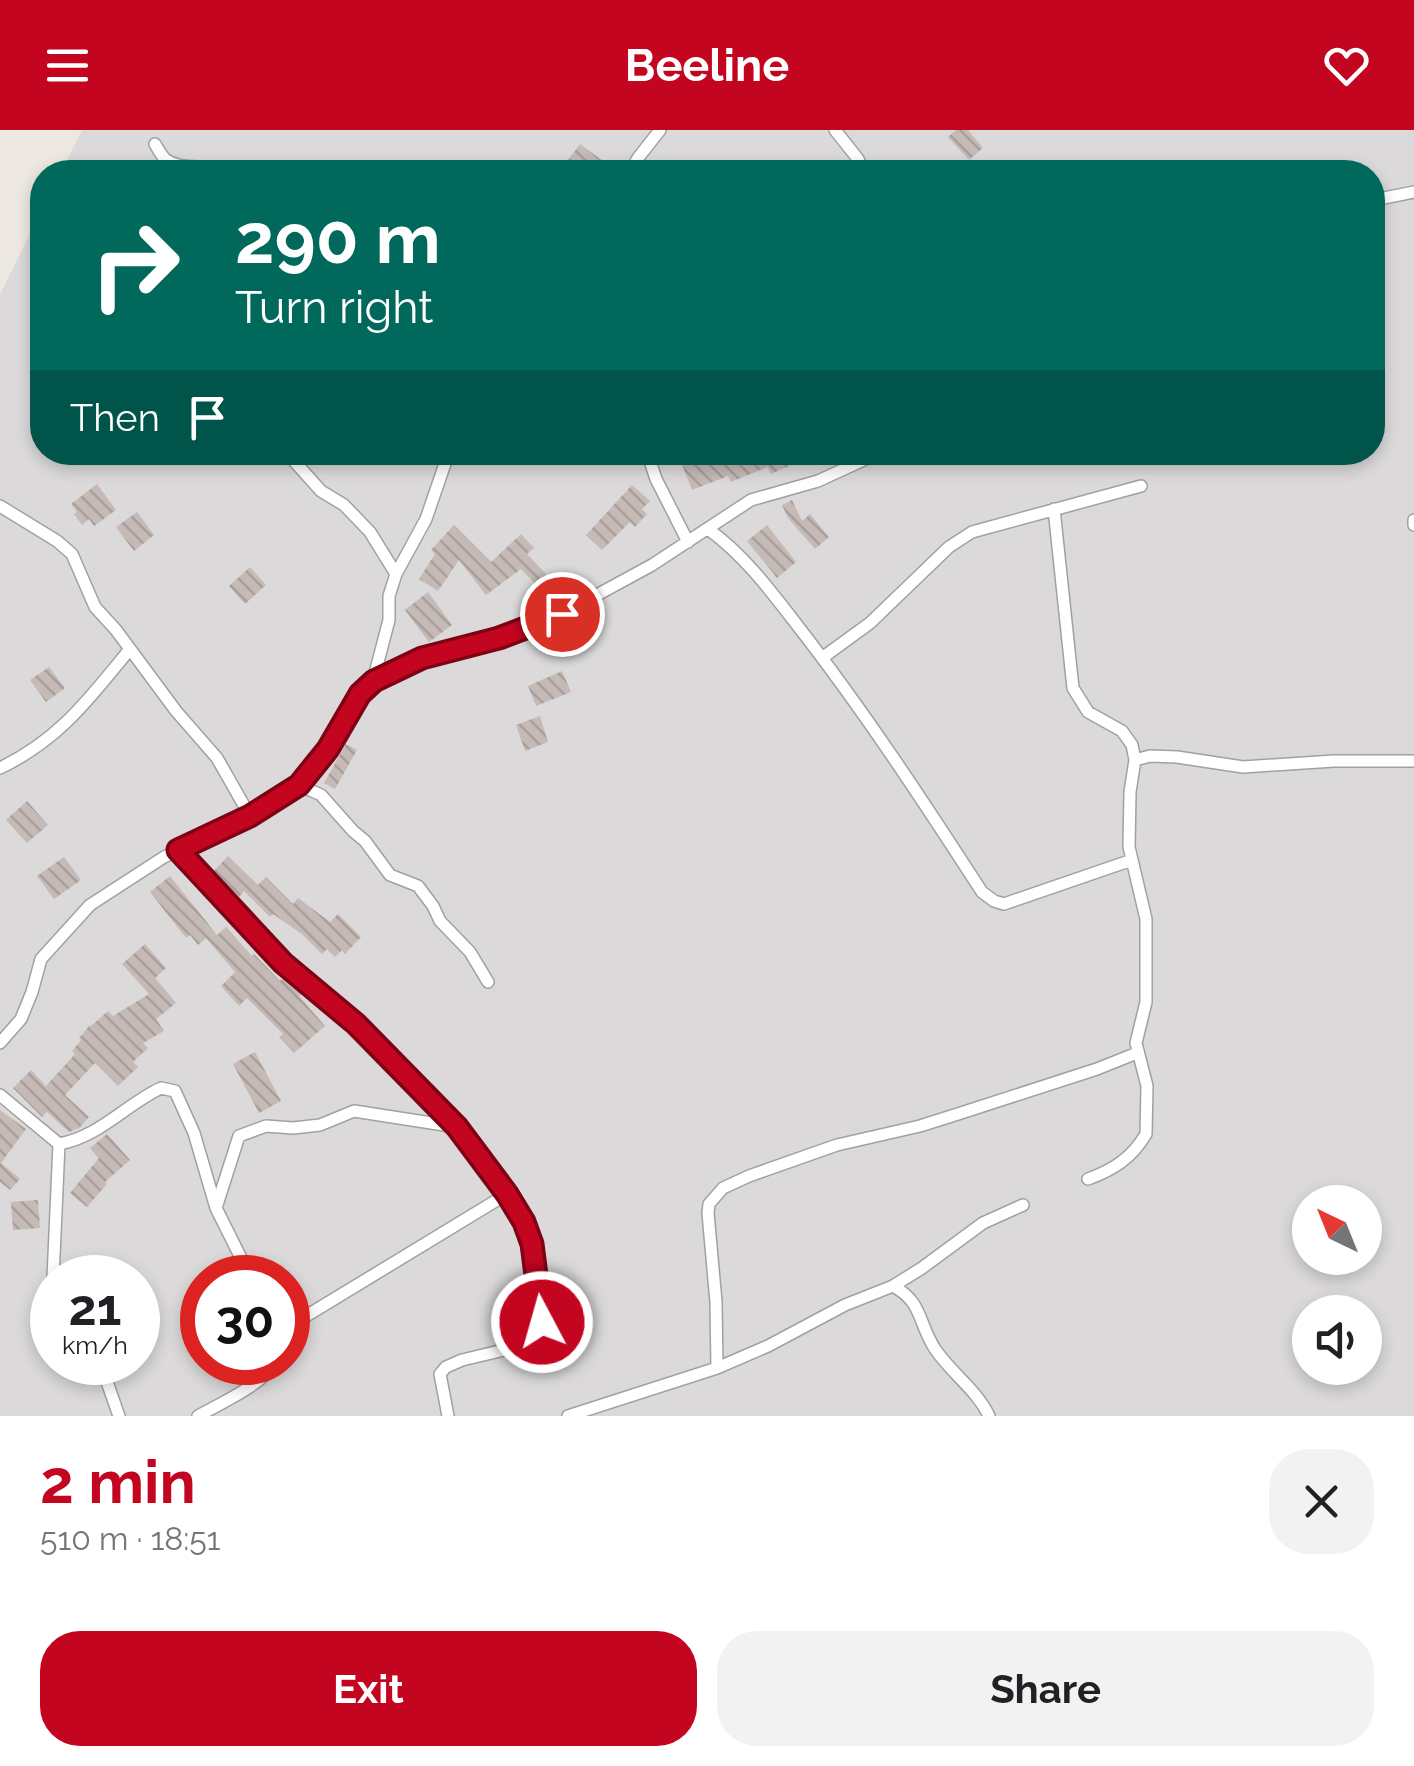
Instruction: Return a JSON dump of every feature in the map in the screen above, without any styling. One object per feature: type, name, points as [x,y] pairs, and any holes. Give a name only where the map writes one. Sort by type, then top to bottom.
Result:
[{"type":"street","points":[[637,160],[660,130]]},
{"type":"street","points":[[835,130],[859,160]]},
{"type":"street","points":[[154,144],[168,160]]},
{"type":"street","points":[[1385,198],[1414,192]]},
{"type":"street","points":[[298,465],[321,491],[344,505],[370,532],[396,574]]},
{"type":"street","points":[[374,681],[396,574],[426,518],[444,465]]},
{"type":"street","points":[[651,465],[688,542]]},
{"type":"street","points":[[0,1043],[20,1019],[42,959],[90,905],[178,850],[250,816],[299,785],[328,749],[360,694],[374,681],[422,658],[499,638],[562,614],[688,542],[751,500],[818,481],[853,465]]},
{"type":"street","points":[[822,658],[881,614],[958,540],[972,532],[1141,486]]},
{"type":"street","points":[[0,506],[72,554],[96,607],[217,758],[250,816]]},
{"type":"street","points":[[1054,509],[1073,688],[1088,712],[1122,731],[1132,746],[1135,760],[1129,847],[1146,919],[1146,1002],[1136,1043],[1146,1086],[1146,1134],[1120,1164],[1088,1179]]},
{"type":"street","points":[[708,529],[752,568],[822,658],[901,767],[982,892],[1004,904],[1132,860]]},
{"type":"street","points":[[0,768],[52,738],[130,649]]},
{"type":"street","points":[[1135,760],[1177,757],[1243,768],[1334,760],[1414,761]]},
{"type":"street","points":[[299,785],[320,794],[366,841],[390,874],[418,886],[440,921],[470,952],[488,982]]},
{"type":"street","points":[[178,850],[283,963],[356,1024],[457,1127],[524,1222],[532,1244],[542,1330],[529,1344],[446,1367],[440,1374],[448,1416]]},
{"type":"street","points":[[717,1368],[708,1213],[709,1204],[723,1188],[837,1145],[934,1122],[1097,1069],[1137,1052]]},
{"type":"street","points":[[59,1144],[78,1140],[160,1088],[175,1091],[194,1133],[216,1208],[240,1255]]},
{"type":"street","points":[[0,1094],[59,1144]]},
{"type":"street","points":[[216,1208],[239,1136],[253,1129],[320,1125],[354,1111],[457,1127]]},
{"type":"street","points":[[54,1255],[59,1144]]},
{"type":"street","points":[[310,1314],[507,1194]]},
{"type":"street","points":[[568,1416],[596,1412],[768,1346],[893,1286],[983,1223],[1023,1205]]},
{"type":"street","points":[[893,1286],[909,1295],[936,1351],[979,1398],[989,1416]]},
{"type":"street","points":[[108,1385],[119,1416]]},
{"type":"street","points":[[198,1416],[249,1385]]},
{"type":"shaded area","points":[[82,130],[1414,130],[1414,1416],[0,1416],[0,295],[30,234],[30,465],[1385,465],[1385,160],[67,160]]},
{"type":"building","points":[[956,130],[968,130],[983,148],[969,160],[948,137]]},
{"type":"building","points":[[580,144],[602,160],[568,160]]},
{"type":"building","points":[[682,465],[789,466],[771,474],[768,467],[731,482],[728,476],[692,490]]},
{"type":"building","points":[[97,484],[116,510],[94,526],[89,519],[82,525],[71,504]]},
{"type":"building","points":[[632,485],[650,501],[642,509],[647,514],[635,527],[630,522],[602,550],[586,535]]},
{"type":"building","points":[[792,500],[802,521],[810,514],[829,537],[815,549],[788,518],[782,505]]},
{"type":"building","points":[[137,512],[154,535],[134,551],[116,527]]},
{"type":"building","points":[[454,525],[491,562],[521,534],[534,548],[527,554],[549,577],[538,587],[521,569],[486,595],[459,560],[438,591],[419,579],[435,554],[431,550]]},
{"type":"building","points":[[767,525],[796,562],[777,578],[747,541]]},
{"type":"building","points":[[250,567],[266,585],[245,604],[229,586]]},
{"type":"building","points":[[428,592],[452,625],[429,642],[405,610]]},
{"type":"building","points":[[49,667],[65,688],[46,702],[30,680]]},
{"type":"building","points":[[562,671],[571,692],[536,706],[528,686]]},
{"type":"building","points":[[540,716],[548,742],[525,751],[516,725]]},
{"type":"building","points":[[346,744],[357,750],[335,789],[324,783]]},
{"type":"building","points":[[27,801],[48,825],[27,843],[6,820]]},
{"type":"building","points":[[228,856],[258,885],[266,877],[293,904],[298,898],[330,922],[338,914],[361,937],[345,954],[342,950],[335,957],[327,949],[322,954],[302,934],[273,914],[270,917],[244,891],[239,897],[213,872]]},
{"type":"building","points":[[64,857],[81,880],[54,899],[37,876]]},
{"type":"building","points":[[170,876],[217,935],[226,927],[280,981],[285,977],[325,1026],[294,1053],[279,1037],[283,1034],[247,998],[239,1006],[221,986],[235,972],[206,938],[198,945],[190,935],[186,938],[150,892]]},
{"type":"building","points":[[145,944],[166,968],[155,978],[176,1003],[156,1019],[164,1031],[143,1043],[148,1048],[133,1062],[138,1067],[118,1086],[95,1063],[65,1095],[89,1117],[69,1132],[47,1112],[42,1117],[13,1088],[31,1070],[46,1086],[75,1054],[72,1051],[90,1025],[108,1011],[113,1016],[149,994],[122,964]]},
{"type":"building","points":[[255,1052],[281,1101],[259,1113],[233,1064]]},
{"type":"building","points":[[0,1110],[26,1129],[1,1163],[20,1179],[10,1190],[0,1182]]},
{"type":"building","points":[[107,1134],[130,1160],[105,1182],[87,1207],[70,1193],[99,1158],[90,1148]]},
{"type":"building","points":[[38,1200],[40,1228],[13,1230],[11,1202]]},
{"type":"route","points":[[542,1322],[532,1244],[524,1222],[457,1127],[356,1024],[283,963],[178,850],[250,816],[299,785],[340,732],[360,694],[374,681],[422,658],[499,638],[562,614]]}]
